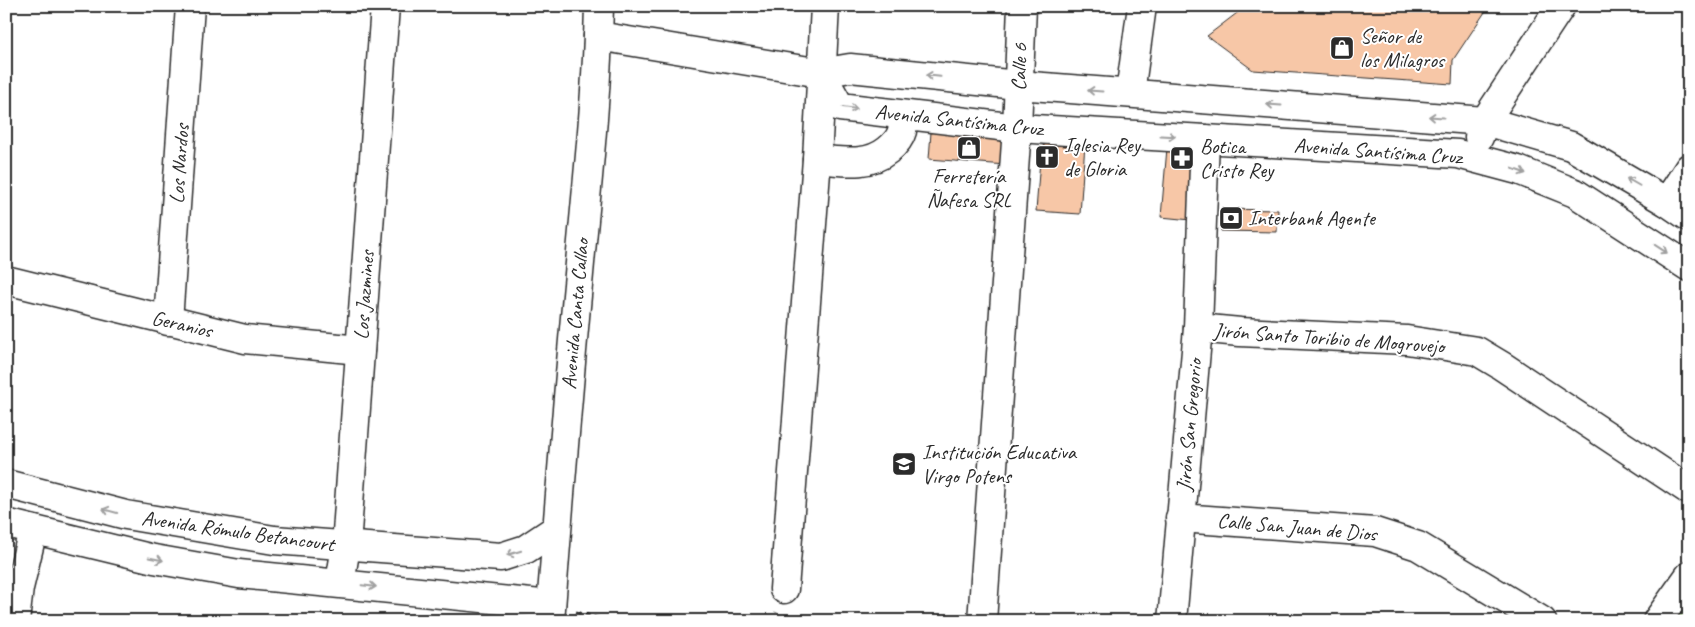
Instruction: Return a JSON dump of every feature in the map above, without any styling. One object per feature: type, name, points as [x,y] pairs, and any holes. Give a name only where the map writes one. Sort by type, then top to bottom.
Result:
[{"type":"street","name":"Los Nardos","points":[[168,321],[190,6]]},
{"type":"street","name":"Los Jazmines","points":[[340,583],[346,546],[385,6]]},
{"type":"street","name":"Avenida Canta Callao","points":[[550,613],[587,181],[599,6]]},
{"type":"street","points":[[784,589],[820,107],[825,6]]},
{"type":"street","name":"Calle 6","points":[[982,621],[1017,128],[1022,6]]},
{"type":"street","points":[[1130,93],[1142,6]]},
{"type":"street","points":[[1472,158],[1485,121],[1561,6]]},
{"type":"street","name":"Avenida Santísima Cruz","points":[[598,36],[821,73],[850,68],[1018,85],[1485,121],[1571,146],[1678,209]]},
{"type":"street","name":"Avenida Santísima Cruz","points":[[821,73],[840,107],[904,116],[1017,128],[1458,154],[1518,170],[1575,193],[1689,267]]},
{"type":"street","points":[[816,159],[858,163],[883,154],[902,133],[904,116]]},
{"type":"street","name":"Jirón San Gregorio","points":[[1172,621],[1198,328],[1205,139]]},
{"type":"street","points":[[1678,209],[1689,168]]},
{"type":"street","name":"Geranios","points":[[6,280],[245,339],[360,350]]},
{"type":"street","name":"Jirón Santo Toribio de Mogrovejo","points":[[1198,328],[1240,332],[1407,340],[1477,351],[1689,490]]},
{"type":"street","name":"Avenida Rómulo Betancourt","points":[[6,484],[126,515],[274,540],[346,546],[501,557],[526,549],[556,529]]},
{"type":"street","name":"Calle San Juan de Dios","points":[[1180,518],[1375,532],[1418,546],[1542,621]]},
{"type":"street","name":"Avenida Rómulo Betancourt","points":[[6,523],[154,560],[239,574],[340,583],[550,613]]},
{"type":"street","points":[[15,621],[19,588],[33,530]]},
{"type":"street","points":[[1657,621],[1689,576]]},
{"type":"path","points":[[550,613],[610,621]]},
{"type":"green space","points":[[1689,593],[1689,621],[1670,621]]},
{"type":"building","name":"Señor de los Milagros","points":[[1235,6],[1489,6],[1453,60],[1452,84],[1253,70],[1207,36],[1241,10]]},
{"type":"building","name":"Ferretería Ñafesa SRL","points":[[931,132],[1009,138],[1006,165],[929,159]]},
{"type":"building","points":[[1052,141],[1085,144],[1080,214],[1036,211],[1041,147]]},
{"type":"building","points":[[1167,148],[1197,151],[1191,220],[1161,217]]},
{"type":"building","points":[[1221,209],[1278,210],[1277,232],[1221,231]]},
{"type":"place","name":"Señor de los Milagros","points":[[1342,48]]},
{"type":"place","name":"Ferretería Ñafesa SRL","points":[[969,148]]},
{"type":"place","name":"Iglesia Rey de Gloria","points":[[1047,157]]},
{"type":"place","name":"Botica Cristo Rey","points":[[1182,158]]},
{"type":"place","name":"Interbank Agente","points":[[1231,218]]},
{"type":"place","name":"Institución Educativa Virgo Potens","points":[[904,464]]}]
